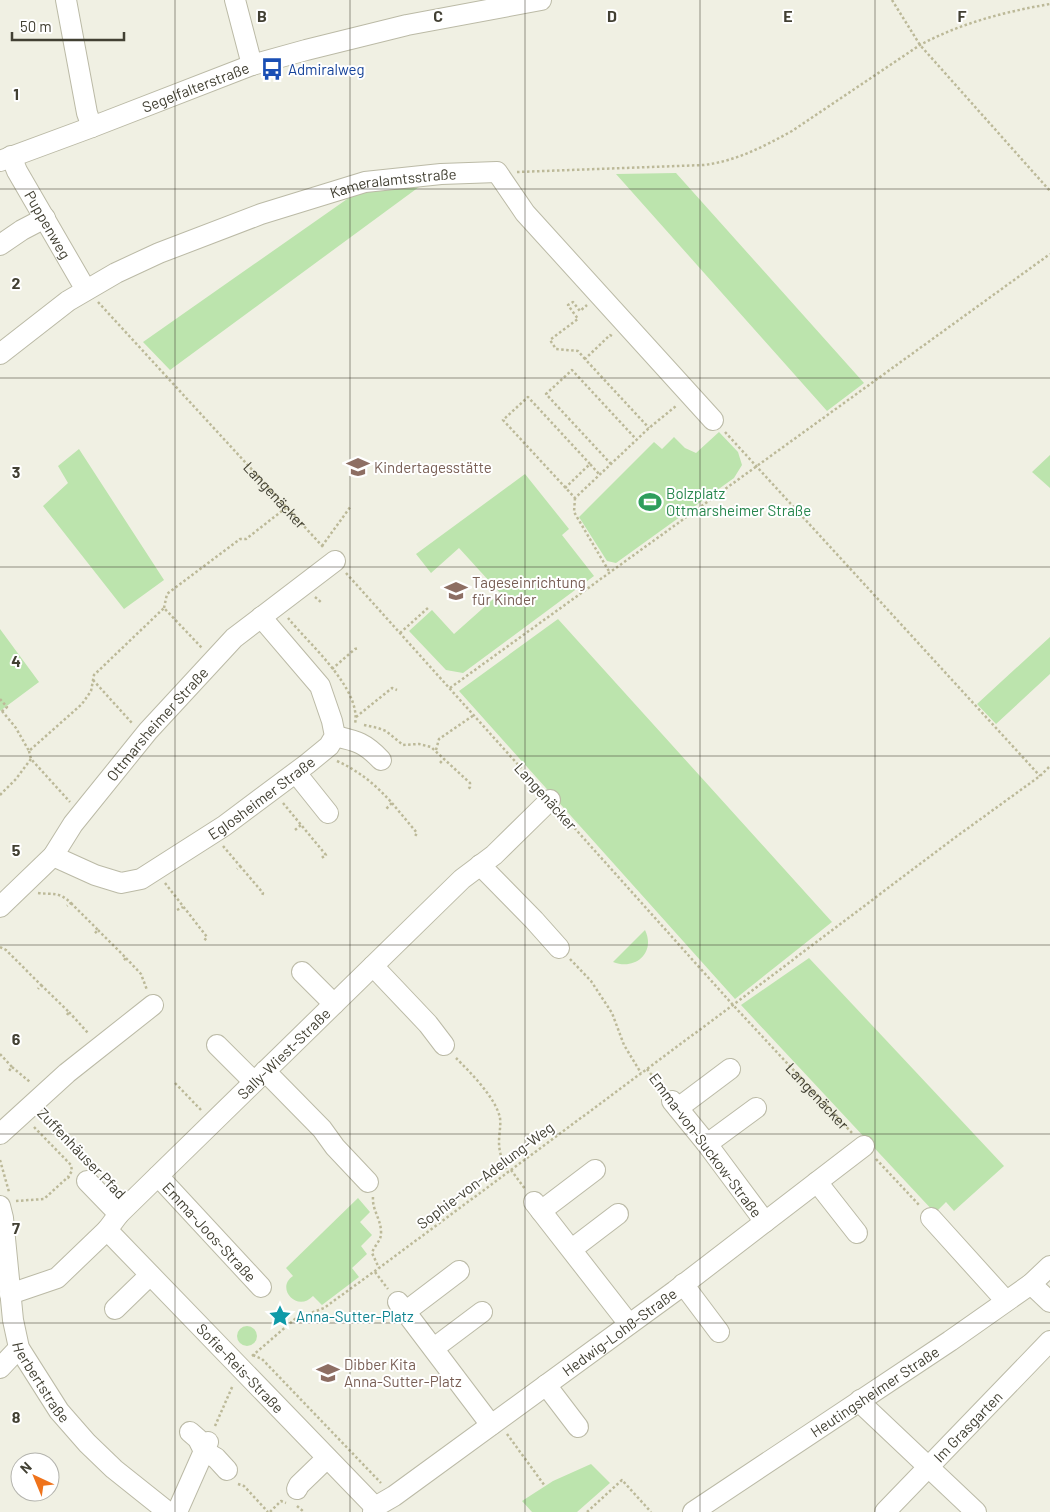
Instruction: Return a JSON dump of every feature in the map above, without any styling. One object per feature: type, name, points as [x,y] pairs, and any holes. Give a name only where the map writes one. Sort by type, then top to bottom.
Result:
[{"type":"street","points":[[66,0],[87,113],[92,127]]},
{"type":"street","points":[[235,0],[252,65]]},
{"type":"street","name":"Segelfalterstraße","points":[[6,158],[252,65],[407,25],[542,0]]},
{"type":"street","name":"Puppenweg","points":[[6,158],[18,171],[86,290]]},
{"type":"street","points":[[497,172],[525,213],[714,420]]},
{"type":"street","name":"Kameralamtsstraße","points":[[0,354],[68,301],[116,273],[159,253],[261,214],[365,182],[441,174],[497,172]]},
{"type":"street","points":[[0,245],[44,218]]},
{"type":"street","name":"Ottmarsheimer Straße","points":[[0,906],[53,856],[73,824],[142,739],[213,660],[234,638],[261,617],[328,554]]},
{"type":"street","points":[[261,617],[320,686],[332,721],[334,736],[350,739],[368,746],[381,760]]},
{"type":"street","name":"Eglosheimer Straße","points":[[53,856],[121,883],[141,879],[224,826],[296,773],[329,746],[334,736]]},
{"type":"street","points":[[296,773],[328,813]]},
{"type":"street","name":"Sally-Wiest-Straße","points":[[10,1294],[57,1278],[107,1230],[119,1214],[462,879],[494,855],[550,800]]},
{"type":"street","points":[[480,865],[560,948]]},
{"type":"street","points":[[373,966],[428,1024],[444,1045]]},
{"type":"street","points":[[302,972],[334,1004]]},
{"type":"street","name":"Zuffenhäuser Pfad","points":[[0,1134],[100,1045],[153,1005]]},
{"type":"street","points":[[217,1045],[259,1077],[322,1130],[335,1147],[368,1182]]},
{"type":"street","points":[[675,1105],[730,1069]]},
{"type":"street","name":"Emma-von-Suckow-Straße","points":[[675,1105],[708,1144],[765,1222]]},
{"type":"street","points":[[708,1144],[756,1108]]},
{"type":"street","name":"Hedwig-Lohß-Straße","points":[[382,1506],[683,1284],[864,1146]]},
{"type":"street","points":[[595,1170],[538,1206],[629,1324]]},
{"type":"street","name":"Emma-Joos-Straße","points":[[158,1176],[261,1287]]},
{"type":"street","points":[[81,1177],[119,1214]]},
{"type":"street","points":[[817,1182],[857,1233]]},
{"type":"street","name":"Herbertstraße","points":[[7,1200],[3,1218],[13,1320],[20,1348],[34,1374],[59,1411],[87,1443],[114,1469],[168,1512]]},
{"type":"street","points":[[572,1249],[618,1214]]},
{"type":"street","points":[[930,1218],[1006,1302]]},
{"type":"street","name":"Sofie-Reis-Straße","points":[[107,1230],[150,1275],[248,1359],[327,1458],[382,1506]]},
{"type":"street","name":"Heutingsheimer Straße","points":[[693,1512],[1006,1302],[1031,1284],[1050,1266]]},
{"type":"street","points":[[459,1271],[401,1307],[494,1423]]},
{"type":"street","points":[[115,1309],[150,1275]]},
{"type":"street","points":[[683,1284],[719,1332]]},
{"type":"street","points":[[1031,1284],[1050,1302]]},
{"type":"street","points":[[434,1348],[482,1312]]},
{"type":"street","name":"Im Grasgarten","points":[[884,1512],[1050,1341]]},
{"type":"street","points":[[0,1368],[20,1348]]},
{"type":"street","points":[[546,1386],[578,1428]]},
{"type":"street","points":[[860,1400],[866,1408],[976,1512]]},
{"type":"street","points":[[190,1432],[206,1446],[232,1476]]},
{"type":"street","points":[[177,1512],[206,1446]]},
{"type":"street","points":[[297,1498],[299,1484],[327,1458]]},
{"type":"path","points":[[892,0],[920,45],[1050,191]]},
{"type":"path","points":[[497,172],[723,162],[757,149],[792,131],[920,45],[956,28],[985,18],[1050,4]]},
{"type":"path","points":[[450,688],[1050,254]]},
{"type":"path","name":"Langenäcker","points":[[86,290],[450,688],[733,1005],[930,1218]]},
{"type":"path","points":[[580,311],[573,302],[568,306],[578,319],[550,340],[556,348],[578,352],[585,358],[649,428]]},
{"type":"path","points":[[585,358],[610,335],[617,342]]},
{"type":"path","points":[[611,464],[546,394],[572,370],[637,439]]},
{"type":"path","points":[[610,573],[574,512],[575,498],[649,428],[690,394]]},
{"type":"path","points":[[575,498],[503,420],[528,397],[599,474]]},
{"type":"path","points":[[714,420],[1040,776]]},
{"type":"path","points":[[565,488],[590,464]]},
{"type":"path","points":[[328,554],[351,506]]},
{"type":"path","points":[[29,751],[82,704],[91,691],[94,675],[164,608],[167,594],[240,539],[246,539],[287,508]]},
{"type":"path","points":[[400,633],[429,607]]},
{"type":"path","points":[[164,608],[213,660]]},
{"type":"path","points":[[286,612],[288,618],[332,669],[349,693],[356,717],[355,723],[386,731],[403,745],[419,744],[431,747],[470,783],[468,790]]},
{"type":"path","points":[[332,669],[355,649],[359,648]]},
{"type":"path","points":[[93,680],[138,729]]},
{"type":"path","points":[[356,717],[392,688],[397,690]]},
{"type":"path","points":[[0,699],[7,707],[1,712],[16,728],[29,751],[31,759],[73,806]]},
{"type":"path","points":[[436,750],[439,739],[474,715]]},
{"type":"path","points":[[0,795],[16,779],[31,759]]},
{"type":"path","points":[[440,763],[444,759]]},
{"type":"path","points":[[336,761],[353,768],[371,781],[417,833],[414,838]]},
{"type":"path","name":"Sophie-von-Adelung-Weg","points":[[248,1359],[295,1319],[324,1308],[374,1272],[1040,776],[1050,766]]},
{"type":"path","points":[[385,810],[392,803]]},
{"type":"path","points":[[296,818],[326,855],[320,859]]},
{"type":"path","points":[[295,830],[301,826]]},
{"type":"path","points":[[235,860],[263,893],[262,896]]},
{"type":"path","points":[[155,871],[207,937],[204,941]]},
{"type":"path","points":[[35,892],[57,893],[64,896],[141,974],[153,1005]]},
{"type":"path","points":[[67,906],[71,903]]},
{"type":"path","points":[[178,910],[183,907]]},
{"type":"path","points":[[94,934],[98,930]]},
{"type":"path","points":[[0,948],[6,950],[100,1045]]},
{"type":"path","points":[[560,948],[591,981],[612,1013],[624,1045],[641,1073]]},
{"type":"path","points":[[11,962],[14,959]]},
{"type":"path","points":[[38,989],[42,985]]},
{"type":"path","points":[[444,1045],[478,1081],[495,1107],[500,1117],[499,1145],[503,1161],[538,1206]]},
{"type":"path","points":[[0,1054],[12,1067],[71,1164],[72,1171],[81,1177],[44,1199],[7,1200],[0,1160]]},
{"type":"path","points":[[9,1070],[12,1067]]},
{"type":"path","name":"Emma-von-Suckow-Straße","points":[[647,1068],[675,1105]]},
{"type":"path","points":[[175,1083],[213,1122]]},
{"type":"path","name":"Zuffenhäuser Pfad","points":[[33,1104],[81,1177]]},
{"type":"path","points":[[368,1182],[373,1188],[374,1209],[380,1222],[382,1233],[372,1253],[379,1268]]},
{"type":"path","points":[[374,1272],[401,1307]]},
{"type":"path","points":[[206,1446],[248,1359],[262,1359],[382,1506]]},
{"type":"path","points":[[494,1423],[545,1486]]},
{"type":"path","points":[[232,1476],[269,1512],[281,1501],[297,1498]]},
{"type":"path","points":[[587,1512],[622,1480],[651,1512]]},
{"type":"green space","points":[[676,173],[864,383],[827,411],[616,174]]},
{"type":"green space","points":[[423,184],[170,370],[143,342],[360,190]]},
{"type":"green space","points":[[719,432],[738,452],[742,465],[734,478],[616,563],[607,561],[579,517],[654,442],[662,449],[674,437],[685,448],[696,453]]},
{"type":"green space","points":[[79,449],[164,580],[124,609],[43,506],[68,483],[58,466]]},
{"type":"green space","points":[[1050,455],[1050,488],[1032,472]]},
{"type":"green space","points":[[525,474],[569,529],[562,535],[594,576],[463,673],[446,670],[409,631],[432,610],[454,634],[500,593],[459,548],[431,573],[416,554]]},
{"type":"green space","points":[[558,619],[832,922],[735,999],[459,691]]},
{"type":"green space","points":[[0,629],[39,682],[0,711]]},
{"type":"green space","points":[[1050,637],[1050,674],[996,724],[977,704]]},
{"type":"green space","points":[[645,930],[648,946],[646,953],[641,958],[629,964],[613,962]]},
{"type":"green space","points":[[809,958],[1004,1166],[954,1211],[946,1202],[935,1213],[741,1005]]},
{"type":"green space","points":[[358,1198],[370,1212],[360,1222],[372,1235],[361,1246],[367,1254],[352,1268],[359,1277],[322,1305],[313,1296],[307,1301],[301,1302],[290,1297],[286,1287],[288,1281],[293,1276],[286,1268]]},
{"type":"green space","points":[[247,1326],[254,1329],[257,1336],[254,1343],[247,1346],[240,1343],[237,1336],[240,1329]]},
{"type":"green space","points":[[591,1464],[610,1483],[577,1512],[532,1512],[522,1501],[553,1481]]},
{"type":"place","name":"Admiralweg","points":[[272,69]]},
{"type":"place","name":"Kindertagesstätte","points":[[358,467]]},
{"type":"place","name":"Bolzplatz Ottmarsheimer Straße","points":[[650,502]]},
{"type":"place","name":"Tageseinrichtung für Kinder","points":[[456,591]]},
{"type":"place","name":"Anna-Sutter-Platz","points":[[280,1316]]},
{"type":"place","name":"Dibber Kita Anna-Sutter-Platz","points":[[328,1373]]}]
